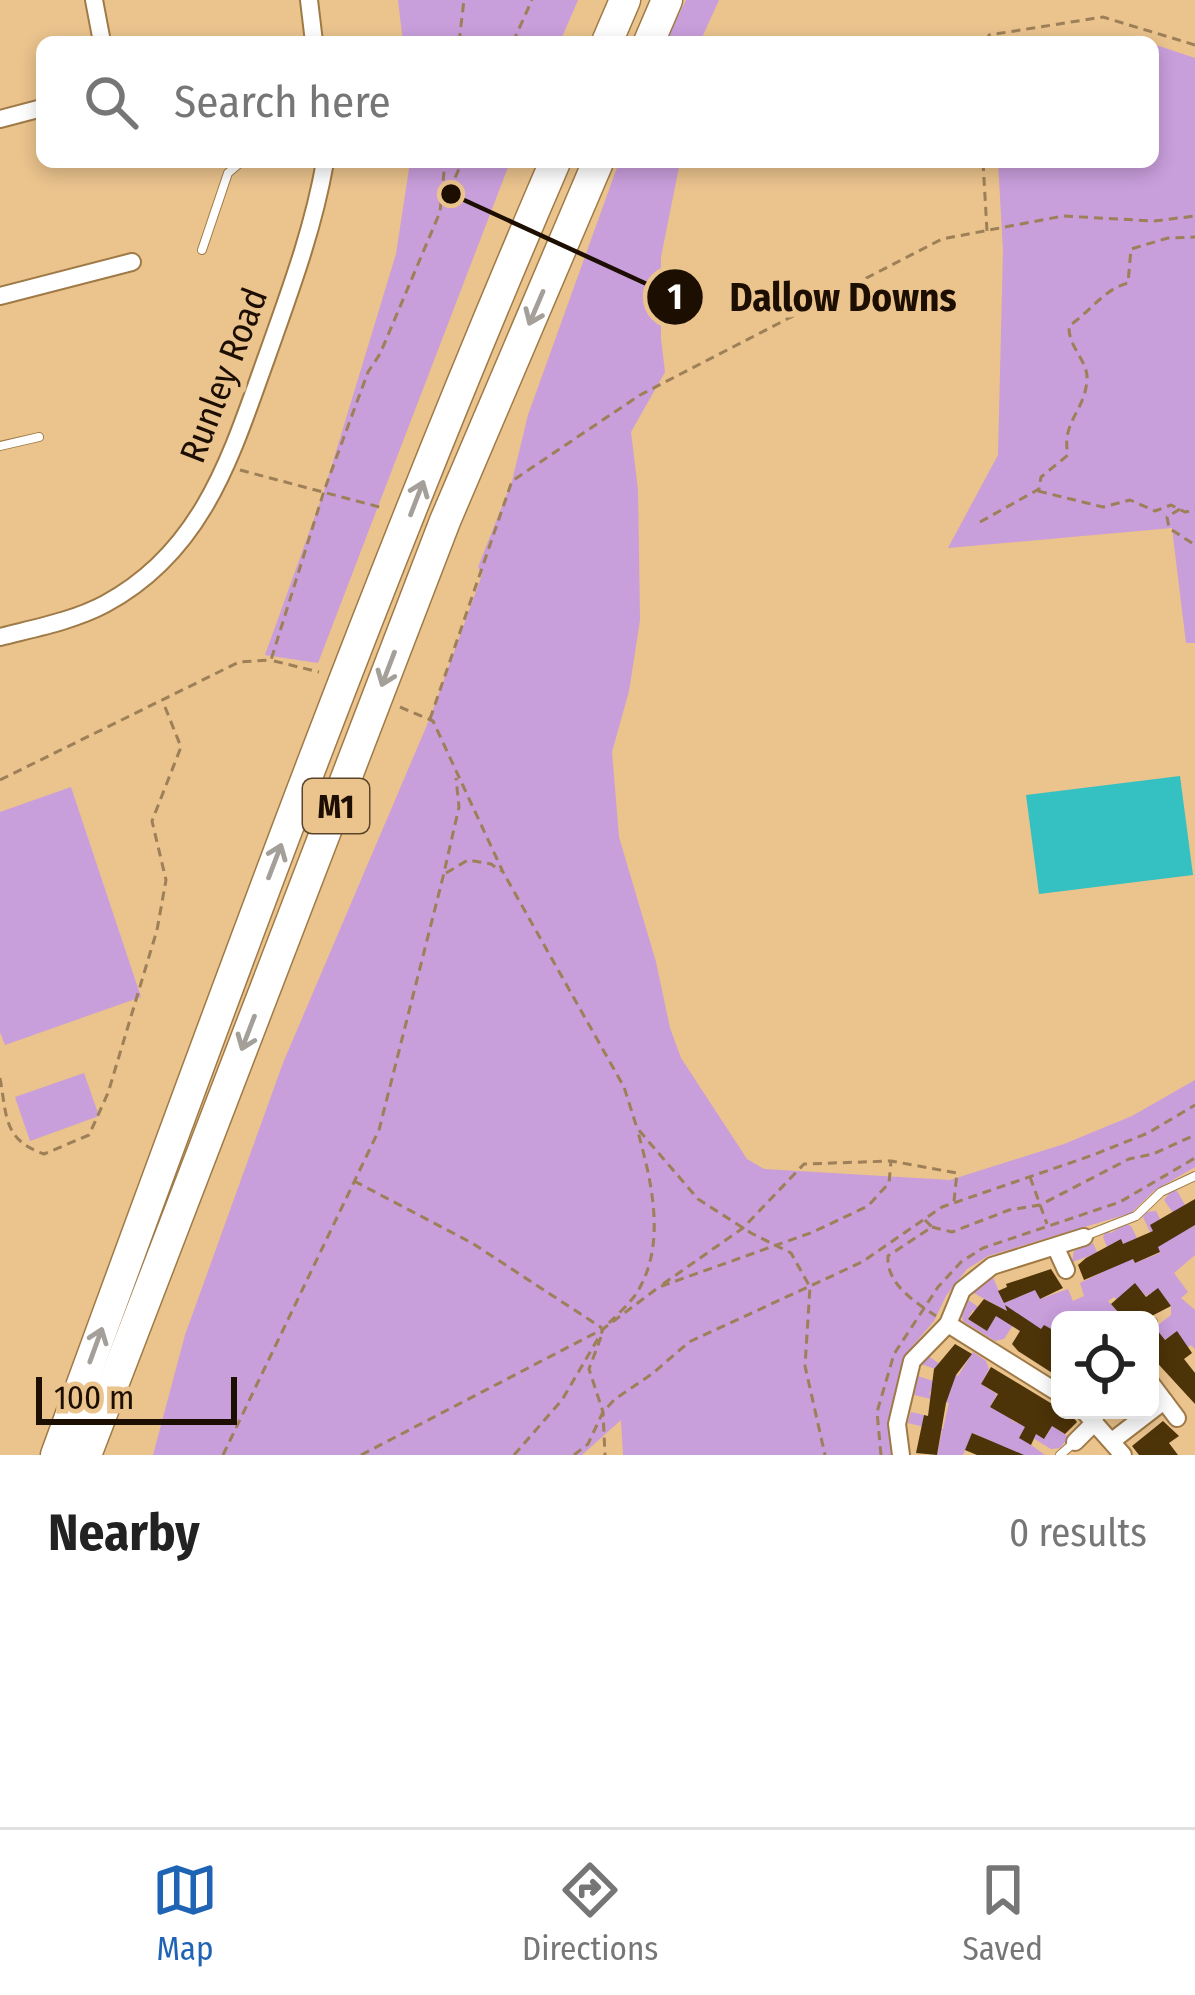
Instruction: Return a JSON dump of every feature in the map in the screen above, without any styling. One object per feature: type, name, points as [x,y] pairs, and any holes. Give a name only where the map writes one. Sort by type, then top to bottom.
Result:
[{"type":"highway","points":[[610,36],[625,0]]},
{"type":"highway","points":[[653,36],[668,0]]},
{"type":"highway","name":"M1","points":[[56,1455],[262,896],[483,328],[552,168]]},
{"type":"highway","name":"M1","points":[[86,1455],[445,521],[595,168]]},
{"type":"street","points":[[94,0],[101,36]]},
{"type":"street","points":[[309,0],[313,36]]},
{"type":"street","points":[[0,118],[36,109]]},
{"type":"street","name":"Runley Road","points":[[0,637],[106,603],[161,562],[198,517],[228,467],[315,221],[324,168]]},
{"type":"street","points":[[0,296],[132,262]]},
{"type":"street","points":[[902,1455],[897,1424],[912,1361],[948,1324],[958,1295],[977,1274],[996,1264],[1084,1237]]},
{"type":"street","points":[[1056,1248],[1066,1270]]},
{"type":"street","points":[[948,1324],[1051,1388]]},
{"type":"street","points":[[1159,1394],[1177,1418]]},
{"type":"street","points":[[1092,1419],[1117,1448],[1164,1401]]},
{"type":"street","points":[[1075,1442],[1087,1419]]},
{"type":"lane","points":[[202,250],[234,168]]},
{"type":"lane","points":[[0,446],[39,437]]},
{"type":"lane","points":[[1084,1237],[1136,1216],[1161,1192],[1195,1176]]},
{"type":"lane","points":[[1060,1455],[1075,1442]]},
{"type":"path","points":[[459,36],[464,0]]},
{"type":"path","points":[[517,36],[532,0]]},
{"type":"path","points":[[989,36],[1102,16],[1195,45]]},
{"type":"path","points":[[440,212],[444,168]]},
{"type":"path","points":[[271,660],[324,490],[368,372],[459,168]]},
{"type":"path","points":[[983,168],[988,230]]},
{"type":"path","points":[[430,719],[512,481],[659,385],[942,239],[1063,216],[1154,221],[1195,216]]},
{"type":"path","points":[[980,522],[1037,490],[1041,477],[1068,455],[1064,434],[1087,382],[1082,358],[1069,339],[1069,326],[1110,287],[1128,283],[1131,249],[1153,241],[1195,237]]},
{"type":"path","points":[[228,467],[383,508]]},
{"type":"path","points":[[1037,490],[1102,507],[1130,500],[1155,511],[1171,505],[1195,510]]},
{"type":"path","points":[[1180,508],[1167,517],[1169,528],[1195,545]]},
{"type":"path","points":[[0,780],[239,662],[271,660],[319,672]]},
{"type":"path","points":[[0,1078],[12,1136],[21,1146],[44,1154],[89,1135],[108,1093],[157,930],[166,880],[152,821],[181,747],[162,700]]},
{"type":"path","points":[[393,704],[430,719],[503,872],[624,1088],[653,1186],[652,1253],[637,1293],[604,1329],[562,1400],[514,1455]]},
{"type":"path","points":[[223,1455],[379,1130],[459,807],[456,776]]},
{"type":"path","points":[[443,877],[468,860],[503,872]]},
{"type":"path","points":[[574,1455],[588,1444],[604,1412],[689,1342],[862,1262],[954,1203],[1093,1155],[1195,1105]]},
{"type":"path","points":[[637,1128],[698,1198],[791,1253],[810,1287],[805,1366],[825,1455]]},
{"type":"path","points":[[924,1220],[952,1232],[1009,1210],[1040,1205],[1129,1160],[1195,1135]]},
{"type":"path","points":[[361,1455],[604,1329],[743,1228],[804,1164],[891,1161],[957,1173],[954,1203]]},
{"type":"path","points":[[659,1287],[776,1246],[868,1206],[889,1183],[891,1161]]},
{"type":"path","points":[[1029,1174],[1048,1226]]},
{"type":"path","points":[[354,1181],[472,1243],[604,1329]]},
{"type":"path","points":[[925,1309],[889,1275],[888,1256],[932,1227]]},
{"type":"path","points":[[604,1329],[589,1369],[604,1412],[605,1455]]},
{"type":"shaded area","points":[[398,0],[578,0],[563,36],[402,36]]},
{"type":"shaded area","points":[[686,0],[719,0],[703,36],[668,36]]},
{"type":"shaded area","points":[[1159,46],[1195,58],[1195,643],[1186,643],[1172,528],[948,548],[998,455],[1003,250],[998,168],[1159,168]]},
{"type":"shaded area","points":[[409,168],[508,168],[318,663],[265,655],[324,491],[396,254]]},
{"type":"shaded area","points":[[617,168],[679,168],[661,257],[665,372],[631,432],[638,490],[640,620],[629,691],[612,752],[619,837],[670,1028],[681,1058],[747,1159],[764,1169],[950,1180],[1064,1144],[1132,1116],[1195,1080],[1195,1167],[1154,1191],[1131,1213],[988,1256],[967,1269],[934,1321],[904,1356],[889,1418],[891,1455],[623,1455],[621,1420],[582,1455],[153,1455],[185,1335],[283,1063],[430,718],[482,575],[478,567],[512,481],[528,415]]},
{"type":"shaded area","points":[[71,787],[141,997],[5,1045],[0,1032],[0,812]]},
{"type":"shaded area","points":[[84,1073],[99,1116],[30,1141],[15,1097]]},
{"type":"shaded area","points":[[1177,1191],[1185,1205],[1187,1230],[1195,1225],[1195,1255],[1174,1273],[1188,1292],[1181,1298],[1195,1310],[1195,1349],[1191,1345],[1176,1355],[1177,1332],[1164,1340],[1159,1333],[1159,1324],[1171,1315],[1171,1306],[1158,1289],[1146,1296],[1135,1284],[1126,1310],[1114,1297],[1108,1301],[1117,1311],[1051,1311],[1051,1333],[1044,1325],[1036,1338],[1018,1330],[1025,1319],[1019,1316],[1004,1339],[995,1341],[963,1321],[961,1311],[967,1299],[981,1309],[979,1313],[973,1310],[968,1319],[987,1330],[1001,1308],[972,1292],[992,1275],[1004,1303],[1030,1292],[1033,1284],[1040,1299],[1068,1289],[1073,1301],[1084,1296],[1080,1283],[1103,1272],[1095,1254],[1072,1262],[1074,1251],[1093,1243],[1105,1271],[1130,1259],[1121,1240],[1111,1244],[1109,1252],[1103,1237],[1106,1231],[1111,1233],[1125,1224],[1137,1238],[1126,1243],[1135,1263],[1160,1253],[1143,1217],[1156,1211],[1160,1219],[1150,1226],[1176,1217],[1164,1200]]},
{"type":"shaded area","points":[[973,1352],[989,1369],[981,1384],[997,1394],[990,1407],[1017,1406],[1011,1420],[1017,1423],[1023,1411],[1044,1439],[1052,1426],[1069,1437],[1060,1448],[1051,1449],[1023,1432],[1045,1455],[985,1455],[990,1441],[973,1433],[963,1455],[937,1455],[942,1431],[908,1423],[911,1412],[924,1415],[923,1425],[943,1429],[949,1403],[914,1395],[918,1376],[936,1382],[929,1394],[946,1402],[955,1376],[921,1364],[928,1356],[958,1376]]},
{"type":"water","points":[[1180,776],[1193,875],[1039,894],[1026,795]]},
{"type":"building","points":[[1195,1199],[1195,1225],[1158,1247],[1160,1252],[1084,1280],[1078,1265],[1086,1258],[1121,1239],[1123,1244],[1153,1231],[1150,1225]]},
{"type":"building","points":[[1051,1269],[1063,1288],[1040,1299],[1035,1290],[1004,1303],[998,1291],[1006,1284]]},
{"type":"building","points":[[1135,1283],[1146,1297],[1158,1288],[1171,1306],[1159,1312],[1117,1311],[1111,1304]]},
{"type":"building","points":[[984,1299],[1007,1311],[1005,1305],[1041,1329],[1044,1325],[1051,1329],[1051,1372],[1012,1344],[1020,1331],[996,1316],[987,1331],[968,1319]]},
{"type":"building","points":[[1177,1331],[1192,1353],[1184,1359],[1195,1373],[1195,1404],[1159,1365],[1159,1332],[1165,1340]]},
{"type":"building","points":[[955,1344],[972,1354],[956,1375],[946,1403],[937,1455],[916,1453],[924,1415],[928,1416],[934,1369]]},
{"type":"building","points":[[991,1367],[1051,1403],[1051,1419],[1077,1422],[1065,1434],[1052,1426],[1044,1439],[1036,1434],[1031,1445],[1019,1438],[1025,1427],[990,1407],[998,1394],[981,1384]]},
{"type":"building","points":[[1163,1421],[1179,1436],[1169,1443],[1178,1455],[1139,1455],[1132,1446]]},
{"type":"building","points":[[972,1433],[1024,1455],[977,1455],[965,1450]]},
{"type":"place","name":"Dallow Downs","points":[[451,194]]}]
